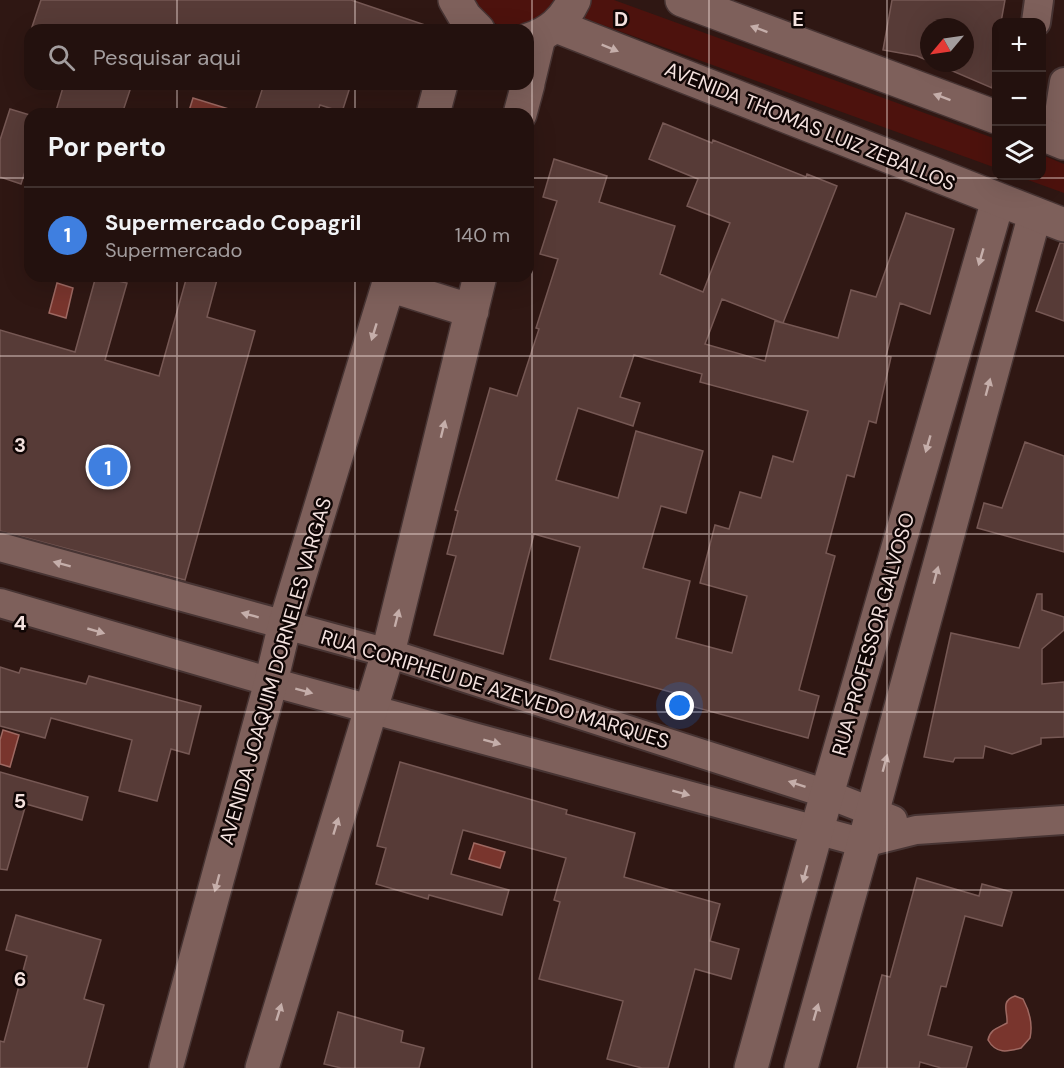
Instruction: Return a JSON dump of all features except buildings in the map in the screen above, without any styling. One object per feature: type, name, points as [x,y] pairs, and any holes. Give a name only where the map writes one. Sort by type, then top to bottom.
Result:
[{"type":"street","points":[[682,0],[992,116]]},
{"type":"street","points":[[1037,18],[1039,0]]},
{"type":"street","points":[[534,67],[549,26]]},
{"type":"street","name":"AVENIDA THOMAS LUIZ ZEBALLOS","points":[[549,26],[1049,220]]},
{"type":"street","points":[[1054,139],[1064,82]]},
{"type":"street","points":[[435,108],[439,90]]},
{"type":"street","points":[[522,108],[526,90]]},
{"type":"street","name":"RUA PROFESSOR GALVOSO","points":[[751,1068],[817,829],[998,201]]},
{"type":"street","points":[[801,1068],[947,534],[1049,220]]},
{"type":"street","name":"AVENIDA JOAQUIM DORNELES VARGAS","points":[[166,1068],[285,624],[389,282]]},
{"type":"street","points":[[395,282],[472,311]]},
{"type":"street","points":[[262,1068],[388,654],[479,282]]},
{"type":"street","points":[[905,522],[947,534]]},
{"type":"street","name":"RUA CORIPHEU DE AZEVEDO MARQUES","points":[[0,547],[388,654],[827,794],[916,830]]},
{"type":"street","points":[[0,603],[271,682],[864,843]]},
{"type":"street","name":"RUA CORIPHEU DE AZEVEDO MARQUES","points":[[864,843],[916,830],[1064,820]]},
{"type":"shaded area","points":[[474,0],[562,0],[532,24],[496,24]]},
{"type":"shaded area","points":[[583,0],[614,0],[992,138],[992,167],[578,16]]},
{"type":"shaded area","points":[[193,98],[226,108],[190,108]]},
{"type":"shaded area","points":[[1046,157],[1064,164],[1064,193],[1028,180],[1046,180]]},
{"type":"shaded area","points":[[57,283],[73,288],[66,318],[49,313]]},
{"type":"shaded area","points":[[3,730],[19,735],[10,767],[0,764],[0,740]]},
{"type":"shaded area","points":[[474,843],[505,852],[500,868],[469,859]]},
{"type":"shaded area","points":[[1015,996],[1023,999],[1027,1009],[1031,1023],[1030,1038],[1021,1048],[998,1050],[991,1045],[988,1040],[989,1036],[995,1029],[1007,1023],[1006,1004],[1010,998]]},
{"type":"place","name":"Supermercado Copagril","points":[[108,467]]}]
